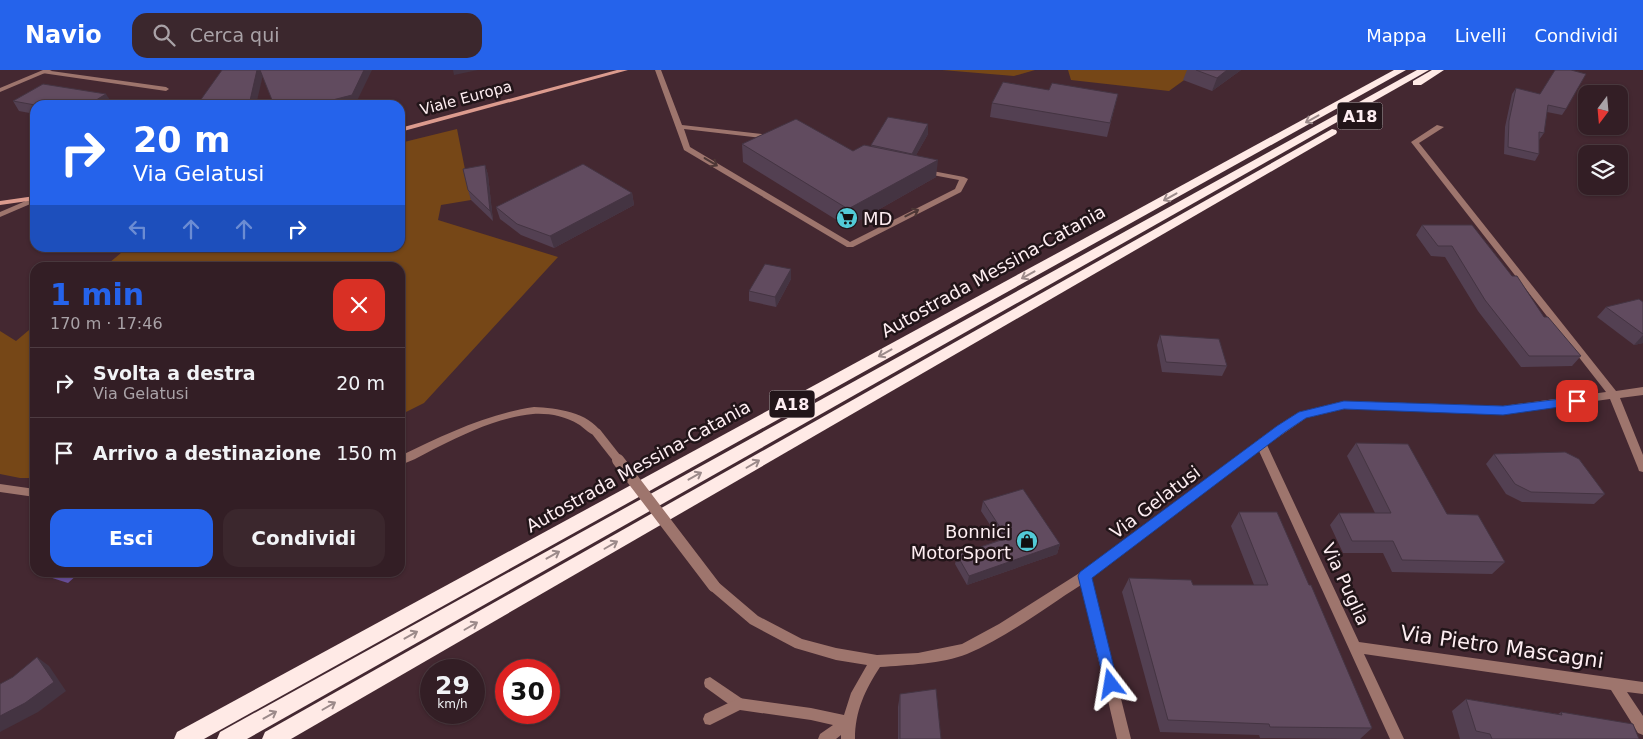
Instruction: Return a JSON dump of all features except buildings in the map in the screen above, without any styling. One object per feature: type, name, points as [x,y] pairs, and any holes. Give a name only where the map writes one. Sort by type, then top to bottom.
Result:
[{"type":"highway","name":"Autostrada Messina-Catania","points":[[184,739],[1401,70]]},
{"type":"highway","points":[[227,739],[1424,70]]},
{"type":"highway","name":"A18","points":[[272,739],[1282,162],[1439,70]]},
{"type":"main road","name":"Viale Europa","points":[[405,129],[625,70]]},
{"type":"main road","points":[[0,203],[30,200]]},
{"type":"street","points":[[658,70],[681,127],[687,148],[850,245],[958,190],[964,179],[916,169]]},
{"type":"street","points":[[0,90],[46,71],[166,89]]},
{"type":"street","points":[[681,127],[778,138]]},
{"type":"street","points":[[1440,127],[1416,142],[1614,396],[1643,468]]},
{"type":"street","points":[[0,215],[30,201]]},
{"type":"street","name":"Via Gelatusi","points":[[405,459],[481,423],[508,414],[535,410],[560,413],[578,419],[597,433],[714,586],[754,620],[800,644],[836,654],[878,661],[918,659],[964,649],[1004,628],[1084,576],[1261,444],[1303,415],[1344,405],[1503,410],[1614,396],[1643,390]]},
{"type":"street","name":"Via Puglia","points":[[1261,444],[1398,739]]},
{"type":"street","points":[[0,488],[30,492]]},
{"type":"street","points":[[1084,576],[1124,739]]},
{"type":"street","name":"Via Pietro Mascagni","points":[[1355,647],[1643,688]]},
{"type":"street","points":[[848,739],[848,722],[858,691],[878,661]]},
{"type":"street","points":[[710,683],[739,704],[811,714],[848,722]]},
{"type":"street","points":[[1614,683],[1643,728]]},
{"type":"street","points":[[710,719],[739,704]]},
{"type":"street","points":[[825,739],[848,722]]},
{"type":"shaded area","points":[[942,70],[1035,70],[1014,76]]},
{"type":"shaded area","points":[[1068,70],[1198,70],[1169,91],[1071,80]]},
{"type":"shaded area","points":[[457,129],[471,200],[441,205],[438,220],[558,257],[424,403],[405,412],[405,262],[110,262],[122,252],[405,252],[405,142]]},
{"type":"shaded area","points":[[30,329],[30,478],[0,474],[0,331],[16,341]]},
{"type":"shaded area","points":[[49,577],[75,577],[68,583]]},
{"type":"place","name":"MD","points":[[847,218]]},
{"type":"place","name":"Bonnici MotorSport","points":[[1027,541]]},
{"type":"route","points":[[1111,684],[1084,576],[1281,429],[1303,415],[1344,405],[1503,410],[1577,401]]}]
